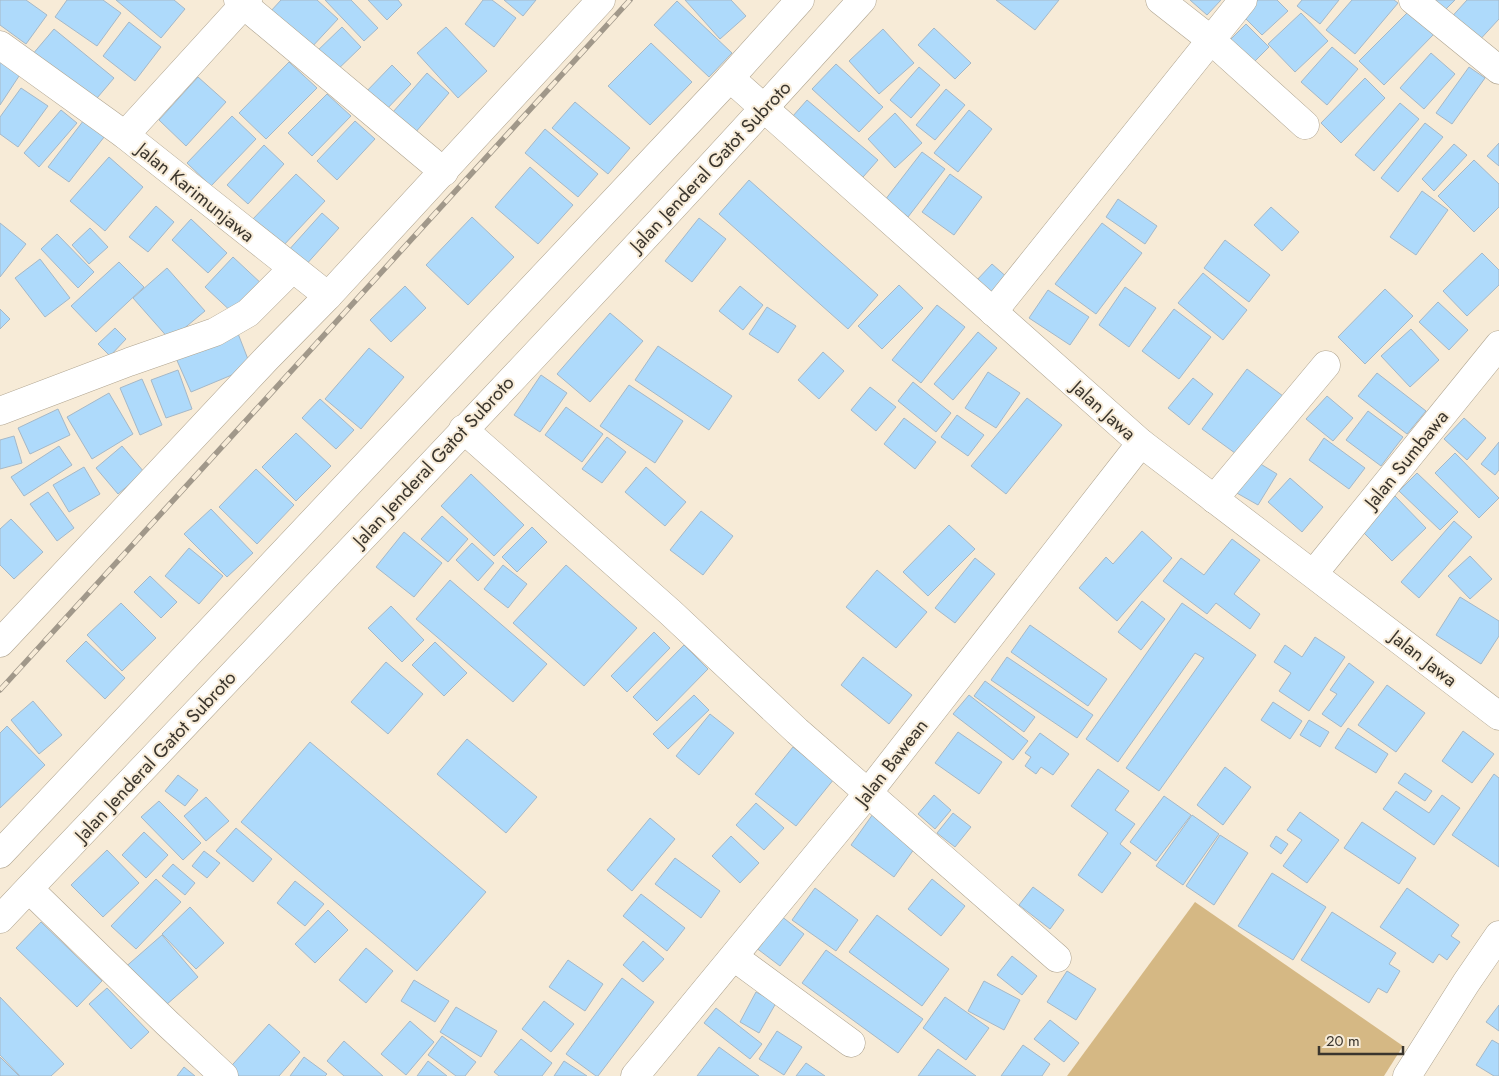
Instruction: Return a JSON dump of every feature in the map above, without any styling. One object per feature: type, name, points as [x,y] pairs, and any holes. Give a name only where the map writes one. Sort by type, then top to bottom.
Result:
[{"type":"street","points":[[0,643],[444,172],[601,0]]},
{"type":"street","points":[[0,854],[730,78],[800,0]]},
{"type":"street","name":"Jalan Jenderal Gatot Subroto","points":[[0,919],[463,429],[764,108],[862,0]]},
{"type":"street","points":[[1160,0],[1211,40],[1305,126]]},
{"type":"street","points":[[993,312],[1243,0]]},
{"type":"street","points":[[1413,0],[1499,70]]},
{"type":"street","points":[[243,2],[444,172]]},
{"type":"street","name":"Jalan Karimunjawa","points":[[243,2],[125,135],[328,296]]},
{"type":"street","points":[[0,45],[125,135]]},
{"type":"street","name":"Jalan Jawa","points":[[730,78],[1141,443],[1499,716]]},
{"type":"street","points":[[0,411],[215,332],[248,313],[292,268]]},
{"type":"street","name":"Jalan Sumbawa","points":[[1314,574],[1496,354]]},
{"type":"street","points":[[1214,499],[1326,365]]},
{"type":"street","points":[[463,429],[670,612],[868,793],[1057,958]]},
{"type":"street","name":"Jalan Bawean","points":[[635,1076],[868,793],[1141,443]]},
{"type":"street","points":[[29,889],[167,1024],[224,1076]]},
{"type":"street","points":[[1407,1076],[1499,935]]},
{"type":"street","points":[[734,957],[851,1043]]},
{"type":"shaded area","points":[[1195,902],[1403,1046],[1384,1076],[1067,1076]]},
{"type":"building","points":[[0,0],[26,0],[47,15],[26,44],[0,25]]},
{"type":"building","points":[[67,0],[103,0],[121,13],[97,46],[55,17]]},
{"type":"building","points":[[116,0],[174,0],[185,9],[161,38]]},
{"type":"building","points":[[281,0],[317,0],[338,19],[310,49],[270,12]]},
{"type":"building","points":[[325,0],[351,0],[378,28],[364,41]]},
{"type":"building","points":[[368,0],[398,0],[402,5],[387,20]]},
{"type":"building","points":[[483,0],[492,0],[516,18],[494,47],[465,24]]},
{"type":"building","points":[[504,0],[536,0],[523,16]]},
{"type":"building","points":[[685,0],[731,0],[746,16],[720,39]]},
{"type":"building","points":[[996,0],[1059,0],[1035,30]]},
{"type":"building","points":[[1190,0],[1221,0],[1207,15]]},
{"type":"building","points":[[1253,0],[1277,0],[1288,11],[1262,35],[1240,13]]},
{"type":"building","points":[[1302,0],[1339,0],[1320,24],[1297,6]]},
{"type":"building","points":[[1352,0],[1394,0],[1398,3],[1355,54],[1326,30]]},
{"type":"building","points":[[1422,0],[1455,0],[1439,16]]},
{"type":"building","points":[[1467,0],[1499,0],[1499,19],[1475,45],[1448,21]]},
{"type":"building","points":[[677,1],[732,53],[709,77],[654,25]]},
{"type":"building","points":[[1412,8],[1436,32],[1384,85],[1359,61]]},
{"type":"building","points":[[1301,13],[1328,41],[1295,72],[1268,44]]},
{"type":"building","points":[[129,22],[161,47],[135,81],[103,56]]},
{"type":"building","points":[[1246,24],[1269,47],[1245,71],[1222,48]]},
{"type":"building","points":[[342,27],[361,47],[333,74],[314,54]]},
{"type":"building","points":[[446,27],[487,71],[458,98],[417,53]]},
{"type":"building","points":[[934,28],[971,63],[955,79],[918,45]]},
{"type":"building","points":[[54,29],[114,78],[92,104],[32,55]]},
{"type":"building","points":[[883,29],[914,63],[879,94],[849,61]]},
{"type":"building","points":[[651,43],[692,82],[650,125],[608,86]]},
{"type":"building","points":[[1332,47],[1358,69],[1327,105],[1301,82]]},
{"type":"building","points":[[1431,53],[1455,74],[1424,109],[1400,88]]},
{"type":"building","points":[[0,56],[23,70],[0,105]]},
{"type":"building","points":[[289,62],[317,88],[266,139],[239,113]]},
{"type":"building","points":[[836,64],[883,107],[859,132],[812,89]]},
{"type":"building","points":[[392,65],[411,84],[382,114],[363,95]]},
{"type":"building","points":[[919,67],[940,85],[911,118],[890,100]]},
{"type":"building","points":[[1469,67],[1485,78],[1452,124],[1436,113]]},
{"type":"building","points":[[427,73],[449,93],[409,140],[386,120]]},
{"type":"building","points":[[198,77],[226,102],[186,146],[159,120]]},
{"type":"building","points":[[1365,78],[1385,98],[1341,143],[1321,123]]},
{"type":"building","points":[[21,88],[48,106],[18,147],[0,134],[0,117]]},
{"type":"building","points":[[946,89],[965,105],[935,140],[916,125]]},
{"type":"building","points":[[327,94],[351,116],[312,156],[288,133]]},
{"type":"building","points":[[807,100],[878,160],[856,185],[785,125]]},
{"type":"building","points":[[575,102],[630,148],[608,174],[552,128]]},
{"type":"building","points":[[1400,103],[1419,119],[1374,171],[1355,155]]},
{"type":"building","points":[[61,110],[77,123],[39,167],[24,153]]},
{"type":"building","points":[[969,110],[992,129],[958,172],[934,153]]},
{"type":"building","points":[[895,113],[922,143],[895,168],[868,139]]},
{"type":"building","points":[[87,116],[108,132],[69,182],[48,167]]},
{"type":"building","points":[[232,116],[256,139],[211,186],[187,163]]},
{"type":"building","points":[[355,121],[375,139],[337,180],[317,161]]},
{"type":"building","points":[[1425,123],[1443,137],[1398,192],[1381,178]]},
{"type":"building","points":[[545,129],[598,174],[578,197],[525,153]]},
{"type":"building","points":[[1499,143],[1499,166],[1487,156]]},
{"type":"building","points":[[1454,144],[1467,155],[1434,191],[1422,179]]},
{"type":"building","points":[[264,145],[284,164],[248,204],[227,185]]},
{"type":"building","points":[[922,152],[945,169],[908,217],[885,200]]},
{"type":"building","points":[[109,157],[143,187],[105,231],[70,201]]},
{"type":"building","points":[[1474,160],[1499,184],[1499,207],[1474,232],[1438,196]]},
{"type":"building","points":[[530,167],[573,205],[538,244],[495,207]]},
{"type":"building","points":[[296,174],[325,201],[282,247],[252,220]]},
{"type":"building","points":[[950,174],[982,197],[954,235],[922,212]]},
{"type":"building","points":[[749,180],[878,295],[848,329],[719,214]]},
{"type":"building","points":[[1422,191],[1448,210],[1416,255],[1390,237]]},
{"type":"building","points":[[1118,199],[1157,226],[1145,244],[1106,217]]},
{"type":"building","points":[[156,206],[174,222],[148,252],[129,237]]},
{"type":"building","points":[[1271,207],[1299,232],[1282,251],[1254,225]]},
{"type":"building","points":[[322,213],[339,228],[304,267],[287,252]]},
{"type":"building","points":[[472,217],[514,257],[468,305],[426,265]]},
{"type":"building","points":[[699,218],[726,239],[692,282],[665,261]]},
{"type":"building","points":[[191,219],[227,253],[208,273],[172,240]]},
{"type":"building","points":[[0,223],[26,244],[0,277]]},
{"type":"building","points":[[1102,223],[1142,253],[1096,314],[1055,284]]},
{"type":"building","points":[[90,228],[108,247],[89,264],[72,245]]},
{"type":"building","points":[[57,234],[94,272],[78,288],[41,249]]},
{"type":"building","points":[[1225,240],[1270,275],[1249,302],[1204,268]]},
{"type":"building","points":[[1482,253],[1499,270],[1499,285],[1467,316],[1443,291]]},
{"type":"building","points":[[233,257],[264,286],[236,316],[205,287]]},
{"type":"building","points":[[40,259],[70,298],[45,317],[15,278]]},
{"type":"building","points":[[119,262],[144,287],[96,332],[71,306]]},
{"type":"building","points":[[992,264],[1009,279],[993,297],[976,281]]},
{"type":"building","points":[[167,268],[205,311],[170,340],[133,298]]},
{"type":"building","points":[[1203,273],[1247,310],[1223,340],[1178,303]]},
{"type":"building","points":[[899,285],[923,308],[882,349],[858,326]]},
{"type":"building","points":[[405,286],[426,308],[391,342],[370,320]]},
{"type":"building","points":[[740,286],[763,305],[743,330],[719,311]]},
{"type":"building","points":[[1125,287],[1156,308],[1129,347],[1099,325]]},
{"type":"building","points":[[1385,289],[1413,316],[1365,364],[1338,337]]},
{"type":"building","points":[[1048,290],[1089,317],[1070,345],[1029,318]]},
{"type":"building","points":[[1438,302],[1468,330],[1449,350],[1419,322]]},
{"type":"building","points":[[937,305],[965,327],[921,383],[892,360]]},
{"type":"building","points":[[767,307],[796,326],[778,353],[749,334]]},
{"type":"building","points":[[0,309],[10,319],[0,329]]},
{"type":"building","points":[[1174,309],[1211,337],[1179,379],[1142,351]]},
{"type":"building","points":[[610,313],[643,341],[590,402],[557,374]]},
{"type":"building","points":[[115,328],[126,339],[110,356],[98,344]]},
{"type":"building","points":[[1411,329],[1439,360],[1410,387],[1381,356]]},
{"type":"building","points":[[237,331],[251,367],[191,392],[175,356]]},
{"type":"building","points":[[978,332],[997,348],[953,400],[934,384]]},
{"type":"building","points":[[658,346],[732,396],[709,430],[635,380]]},
{"type":"building","points":[[369,348],[404,377],[361,429],[325,399]]},
{"type":"building","points":[[823,352],[844,371],[819,399],[798,380]]},
{"type":"building","points":[[1247,369],[1283,396],[1239,456],[1202,429]]},
{"type":"building","points":[[178,370],[192,409],[166,418],[151,380]]},
{"type":"building","points":[[988,372],[1020,393],[996,428],[965,408]]},
{"type":"building","points":[[1377,373],[1426,411],[1407,434],[1358,396]]},
{"type":"building","points":[[541,375],[567,393],[540,432],[514,415]]},
{"type":"building","points":[[1193,378],[1213,394],[1189,425],[1168,408]]},
{"type":"building","points":[[142,379],[162,425],[140,435],[120,388]]},
{"type":"building","points":[[913,382],[951,413],[936,432],[898,401]]},
{"type":"building","points":[[629,385],[683,421],[655,463],[600,426]]},
{"type":"building","points":[[870,387],[896,407],[876,431],[851,410]]},
{"type":"building","points":[[109,393],[133,434],[92,459],[67,417]]},
{"type":"building","points":[[1327,396],[1353,418],[1333,441],[1306,419]]},
{"type":"building","points":[[1027,398],[1062,425],[1006,494],[971,466]]},
{"type":"building","points":[[320,399],[354,430],[336,449],[302,418]]},
{"type":"building","points":[[566,407],[603,434],[582,462],[545,435]]},
{"type":"building","points":[[58,409],[70,435],[30,454],[18,428]]},
{"type":"building","points":[[1368,411],[1403,437],[1381,466],[1346,440]]},
{"type":"building","points":[[957,415],[984,435],[968,456],[941,437]]},
{"type":"building","points":[[904,418],[936,442],[915,469],[884,444]]},
{"type":"building","points":[[1464,418],[1486,438],[1467,460],[1444,439]]},
{"type":"building","points":[[296,433],[331,466],[296,501],[262,467]]},
{"type":"building","points":[[14,436],[22,463],[0,469],[0,440]]},
{"type":"building","points":[[607,437],[626,452],[602,483],[582,469]]},
{"type":"building","points":[[1324,438],[1365,468],[1349,489],[1309,460]]},
{"type":"building","points":[[1499,442],[1499,470],[1495,475],[1481,464]]},
{"type":"building","points":[[59,446],[72,465],[24,496],[11,477]]},
{"type":"building","points":[[122,446],[144,472],[118,494],[96,468]]},
{"type":"building","points":[[1455,453],[1499,498],[1479,518],[1435,473]]},
{"type":"building","points":[[1254,460],[1277,474],[1258,505],[1235,492]]},
{"type":"building","points":[[84,467],[100,494],[69,512],[53,485]]},
{"type":"building","points":[[646,467],[686,502],[665,526],[625,492]]},
{"type":"building","points":[[256,469],[294,505],[257,544],[219,507]]},
{"type":"building","points":[[1417,473],[1458,512],[1440,530],[1399,491]]},
{"type":"building","points":[[471,474],[524,525],[494,556],[441,506]]},
{"type":"building","points":[[1290,478],[1323,507],[1302,532],[1268,502]]},
{"type":"building","points":[[48,492],[74,528],[57,541],[30,504]]},
{"type":"building","points":[[1395,496],[1426,528],[1392,561],[1361,530]]},
{"type":"building","points":[[211,509],[253,553],[227,577],[184,534]]},
{"type":"building","points":[[701,511],[733,536],[703,575],[670,550]]},
{"type":"building","points":[[442,516],[468,539],[448,562],[421,539]]},
{"type":"building","points":[[11,519],[43,552],[14,579],[0,565],[0,529]]},
{"type":"building","points":[[1454,521],[1472,537],[1419,598],[1401,582]]},
{"type":"building","points":[[949,525],[975,549],[928,596],[903,572]]},
{"type":"building","points":[[532,527],[547,542],[517,572],[502,557]]},
{"type":"building","points":[[1142,531],[1172,558],[1117,621],[1079,588],[1106,557],[1113,564]]},
{"type":"building","points":[[404,532],[442,563],[414,597],[376,567]]},
{"type":"building","points":[[1232,539],[1260,560],[1234,594],[1260,614],[1250,629],[1216,603],[1207,614],[1163,581],[1181,558],[1204,575]]},
{"type":"building","points":[[472,543],[494,563],[478,581],[456,560]]},
{"type":"building","points":[[189,548],[223,576],[199,604],[165,576]]},
{"type":"building","points":[[1470,556],[1492,579],[1470,599],[1448,576]]},
{"type":"building","points":[[975,558],[995,574],[955,623],[935,608]]},
{"type":"building","points":[[503,565],[527,584],[508,608],[484,589]]},
{"type":"building","points":[[566,565],[637,628],[584,686],[513,623]]},
{"type":"building","points":[[877,570],[927,612],[896,648],[846,607]]},
{"type":"building","points":[[150,576],[177,602],[161,618],[134,592]]},
{"type":"building","points":[[450,580],[547,664],[513,702],[416,619]]},
{"type":"building","points":[[1460,597],[1499,621],[1499,636],[1481,664],[1436,635]]},
{"type":"building","points":[[1142,601],[1165,619],[1141,650],[1118,632]]},
{"type":"building","points":[[121,603],[156,638],[122,671],[87,635]]},
{"type":"building","points":[[1182,603],[1256,655],[1159,791],[1126,768],[1204,658],[1195,653],[1118,762],[1086,739]]},
{"type":"building","points":[[391,606],[424,640],[402,662],[368,628]]},
{"type":"building","points":[[1030,625],[1107,679],[1088,706],[1011,652]]},
{"type":"building","points":[[654,632],[670,648],[627,692],[611,676]]},
{"type":"building","points":[[1315,637],[1345,657],[1309,711],[1279,691],[1291,673],[1274,662],[1285,645],[1302,657]]},
{"type":"building","points":[[86,641],[125,678],[105,699],[66,661]]},
{"type":"building","points":[[435,642],[467,673],[444,696],[412,665]]},
{"type":"building","points":[[684,645],[708,669],[657,721],[633,697]]},
{"type":"building","points":[[863,657],[912,695],[889,724],[841,685]]},
{"type":"building","points":[[1007,657],[1093,715],[1077,738],[991,680]]},
{"type":"building","points":[[386,662],[423,694],[388,734],[351,702]]},
{"type":"building","points":[[1349,663],[1374,682],[1341,727],[1322,714],[1337,694],[1330,690]]},
{"type":"building","points":[[985,681],[1035,717],[1024,732],[974,696]]},
{"type":"building","points":[[1387,685],[1425,713],[1396,752],[1358,725]]},
{"type":"building","points":[[694,695],[709,710],[668,749],[653,734]]},
{"type":"building","points":[[969,695],[1028,741],[1013,760],[953,714]]},
{"type":"building","points":[[33,701],[62,735],[39,754],[11,720]]},
{"type":"building","points":[[1273,702],[1302,721],[1290,739],[1261,720]]},
{"type":"building","points":[[710,714],[734,733],[699,775],[676,756]]},
{"type":"building","points":[[1309,720],[1329,732],[1320,747],[1300,735]]},
{"type":"building","points":[[7,726],[45,765],[0,808],[0,733]]},
{"type":"building","points":[[1348,728],[1388,754],[1376,773],[1335,748]]},
{"type":"building","points":[[1463,731],[1494,754],[1472,783],[1442,761]]},
{"type":"building","points":[[958,732],[1002,762],[979,794],[935,763]]},
{"type":"building","points":[[1040,733],[1069,754],[1053,775],[1041,767],[1036,774],[1025,766],[1031,757],[1025,753]]},
{"type":"building","points":[[467,739],[537,797],[506,833],[437,774]]},
{"type":"building","points":[[310,742],[486,892],[417,971],[241,822]]},
{"type":"building","points":[[793,747],[834,779],[796,826],[755,794]]},
{"type":"building","points":[[1225,767],[1251,787],[1223,825],[1197,805]]},
{"type":"building","points":[[1098,769],[1129,791],[1115,810],[1135,824],[1120,844],[1131,853],[1102,893],[1078,875],[1108,833],[1071,806]]},
{"type":"building","points":[[1405,773],[1432,791],[1425,801],[1398,783]]},
{"type":"building","points":[[1494,774],[1499,778],[1499,867],[1452,835]]},
{"type":"building","points":[[178,775],[198,790],[185,806],[165,791]]},
{"type":"building","points":[[1396,791],[1429,813],[1442,795],[1460,808],[1434,845],[1383,809]]},
{"type":"building","points":[[934,795],[951,810],[935,829],[918,814]]},
{"type":"building","points":[[1164,796],[1191,815],[1156,861],[1130,842]]},
{"type":"building","points":[[206,797],[229,821],[206,841],[184,816]]},
{"type":"building","points":[[159,801],[201,843],[183,860],[141,817]]},
{"type":"building","points":[[756,803],[784,828],[764,850],[736,825]]},
{"type":"building","points":[[1300,812],[1339,840],[1307,883],[1283,866],[1302,840],[1287,830]]},
{"type":"building","points":[[953,813],[971,827],[955,847],[937,833]]},
{"type":"building","points":[[873,814],[917,845],[894,877],[851,845]]},
{"type":"building","points":[[1192,815],[1219,834],[1183,885],[1156,866]]},
{"type":"building","points":[[650,818],[675,839],[632,891],[607,870]]},
{"type":"building","points":[[1362,822],[1416,858],[1399,884],[1344,848]]},
{"type":"building","points":[[236,828],[272,859],[253,882],[216,851]]},
{"type":"building","points":[[144,832],[168,855],[146,878],[122,855]]},
{"type":"building","points":[[1220,835],[1248,853],[1214,905],[1186,886]]},
{"type":"building","points":[[731,836],[759,863],[740,883],[712,856]]},
{"type":"building","points":[[1276,836],[1288,844],[1281,854],[1270,846]]},
{"type":"building","points":[[107,850],[139,883],[103,917],[71,885]]},
{"type":"building","points":[[204,851],[220,863],[207,878],[192,866]]},
{"type":"building","points":[[675,858],[720,891],[701,918],[655,884]]},
{"type":"building","points":[[173,864],[195,883],[185,895],[162,876]]},
{"type":"building","points":[[1272,873],[1326,907],[1293,960],[1238,926]]},
{"type":"building","points":[[156,879],[181,902],[136,949],[111,926]]},
{"type":"building","points":[[932,879],[965,906],[941,936],[908,909]]},
{"type":"building","points":[[295,881],[324,904],[305,926],[277,903]]},
{"type":"building","points":[[1033,887],[1064,910],[1050,929],[1019,905]]},
{"type":"building","points":[[815,888],[858,920],[836,951],[792,920]]},
{"type":"building","points":[[1407,888],[1459,925],[1451,936],[1460,942],[1447,960],[1439,954],[1433,963],[1380,927]]},
{"type":"building","points":[[641,894],[685,928],[667,951],[623,916]]},
{"type":"building","points":[[190,907],[224,943],[196,969],[162,934]]},
{"type":"building","points":[[328,910],[348,930],[315,963],[295,944]]},
{"type":"building","points":[[776,912],[804,934],[780,966],[751,944]]},
{"type":"building","points":[[1332,912],[1396,953],[1389,964],[1400,971],[1387,993],[1378,988],[1369,1003],[1301,960]]},
{"type":"building","points":[[877,915],[949,969],[922,1006],[849,952]]},
{"type":"building","points":[[41,922],[102,981],[77,1007],[16,948]]},
{"type":"building","points":[[162,935],[198,977],[158,1012],[122,970]]},
{"type":"building","points":[[643,941],[664,959],[643,982],[623,965]]},
{"type":"building","points":[[366,948],[393,971],[366,1003],[339,980]]},
{"type":"building","points":[[826,950],[923,1019],[898,1053],[802,983]]},
{"type":"building","points":[[1012,956],[1037,976],[1022,995],[997,975]]},
{"type":"building","points":[[568,960],[603,984],[585,1011],[549,987]]},
{"type":"building","points":[[1067,971],[1096,989],[1076,1020],[1047,1002]]},
{"type":"building","points":[[622,978],[654,1002],[598,1076],[596,1076],[566,1054]]},
{"type":"building","points":[[414,980],[449,1001],[435,1022],[401,1001]]},
{"type":"building","points":[[984,981],[1020,1000],[1004,1030],[968,1011]]},
{"type":"building","points":[[107,988],[149,1032],[131,1049],[89,1004]]},
{"type":"building","points":[[756,992],[776,1003],[759,1033],[740,1022]]},
{"type":"building","points":[[0,997],[64,1064],[51,1076],[20,1076],[0,1055]]},
{"type":"building","points":[[945,997],[989,1028],[966,1060],[923,1028]]},
{"type":"building","points":[[544,1001],[574,1024],[551,1052],[522,1029]]},
{"type":"building","points":[[1499,1005],[1499,1031],[1486,1022]]},
{"type":"building","points":[[456,1007],[497,1031],[481,1057],[440,1032]]},
{"type":"building","points":[[716,1008],[762,1044],[750,1059],[704,1023]]},
{"type":"building","points":[[1050,1020],[1079,1043],[1064,1062],[1034,1039]]},
{"type":"building","points":[[410,1021],[434,1042],[406,1075],[381,1054]]},
{"type":"building","points":[[269,1024],[300,1052],[279,1076],[229,1076],[225,1073]]},
{"type":"building","points":[[777,1031],[802,1047],[784,1075],[759,1059]]},
{"type":"building","points":[[442,1036],[476,1062],[465,1076],[456,1076],[428,1055]]},
{"type":"building","points":[[521,1039],[552,1063],[542,1076],[499,1076],[494,1072]]},
{"type":"building","points":[[1492,1040],[1499,1044],[1499,1076],[1494,1076],[1476,1065]]},
{"type":"building","points":[[344,1041],[383,1076],[344,1076],[327,1061]]},
{"type":"building","points":[[1023,1045],[1050,1064],[1042,1076],[1001,1076]]},
{"type":"building","points":[[719,1047],[759,1076],[697,1076]]},
{"type":"building","points":[[938,1049],[976,1076],[918,1076]]},
{"type":"building","points":[[0,1057],[19,1076],[0,1076]]},
{"type":"building","points":[[304,1057],[327,1074],[325,1076],[290,1076]]},
{"type":"building","points":[[428,1061],[447,1076],[417,1076]]},
{"type":"building","points":[[564,1061],[587,1076],[554,1076]]},
{"type":"building","points":[[806,1063],[825,1076],[796,1076]]},
{"type":"building","points":[[184,1067],[195,1076],[177,1076]]},
{"type":"railway","points":[[0,690],[630,0]]}]
